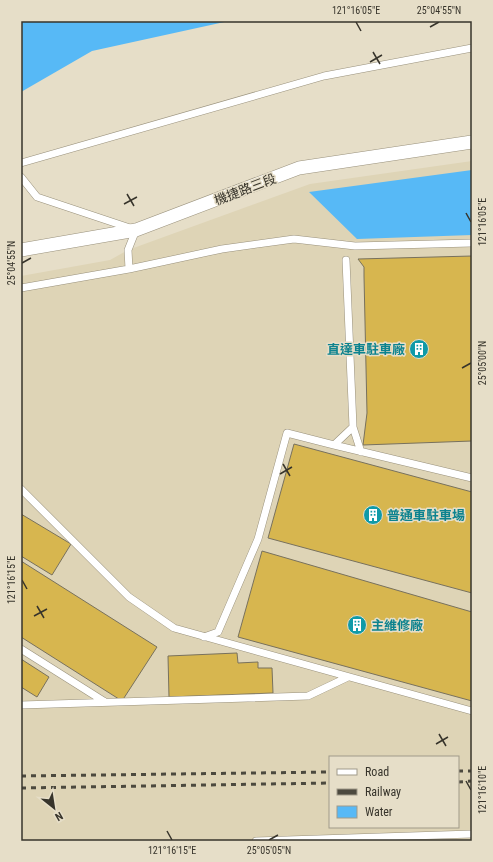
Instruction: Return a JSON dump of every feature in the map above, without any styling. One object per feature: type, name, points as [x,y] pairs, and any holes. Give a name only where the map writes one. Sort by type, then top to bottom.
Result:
[{"type":"street","name":"機捷路三段","points":[[21,250],[136,230],[299,168],[472,142]]},
{"type":"lane","points":[[21,163],[324,76],[472,48]]},
{"type":"lane","points":[[21,177],[37,197],[136,230],[128,250],[129,269]]},
{"type":"lane","points":[[21,288],[129,269],[222,249],[294,239],[355,246],[472,244]]},
{"type":"lane","points":[[346,260],[353,427],[361,452]]},
{"type":"lane","points":[[334,445],[353,427]]},
{"type":"lane","points":[[204,637],[218,632],[258,539],[287,433],[472,478]]},
{"type":"lane","points":[[21,489],[129,598],[174,628],[472,711]]},
{"type":"lane","points":[[21,649],[105,702]]},
{"type":"lane","points":[[21,705],[308,696],[348,677]]},
{"type":"lane","points":[[256,841],[472,834]]},
{"type":"shaded area","points":[[472,161],[472,841],[21,841],[21,276],[110,260],[128,250],[310,184]]},
{"type":"water","points":[[21,21],[229,21],[92,51],[21,92]]},
{"type":"water","points":[[472,170],[472,235],[357,239],[309,192]]},
{"type":"building","name":"直達車駐車廠","points":[[472,256],[472,441],[363,445],[367,413],[364,267],[358,259]]},
{"type":"building","name":"普通車駐車場","points":[[294,444],[472,492],[472,593],[268,538]]},
{"type":"building","points":[[21,514],[71,544],[52,575],[21,556]]},
{"type":"building","name":"主維修廠","points":[[262,551],[472,612],[472,701],[238,637]]},
{"type":"building","points":[[21,561],[157,647],[122,701],[21,637]]},
{"type":"building","points":[[237,653],[238,663],[258,662],[258,668],[272,668],[273,693],[169,697],[168,656]]},
{"type":"building","points":[[21,659],[49,677],[37,697],[21,687]]},
{"type":"railway","points":[[459,771],[472,771]]},
{"type":"railway","points":[[21,776],[329,772]]},
{"type":"railway","points":[[459,782],[472,781]]},
{"type":"railway","points":[[21,788],[329,783]]},
{"type":"place","name":"直達車駐車廠","points":[[419,349]]},
{"type":"place","name":"普通車駐車場","points":[[373,515]]},
{"type":"place","name":"主維修廠","points":[[357,625]]}]
